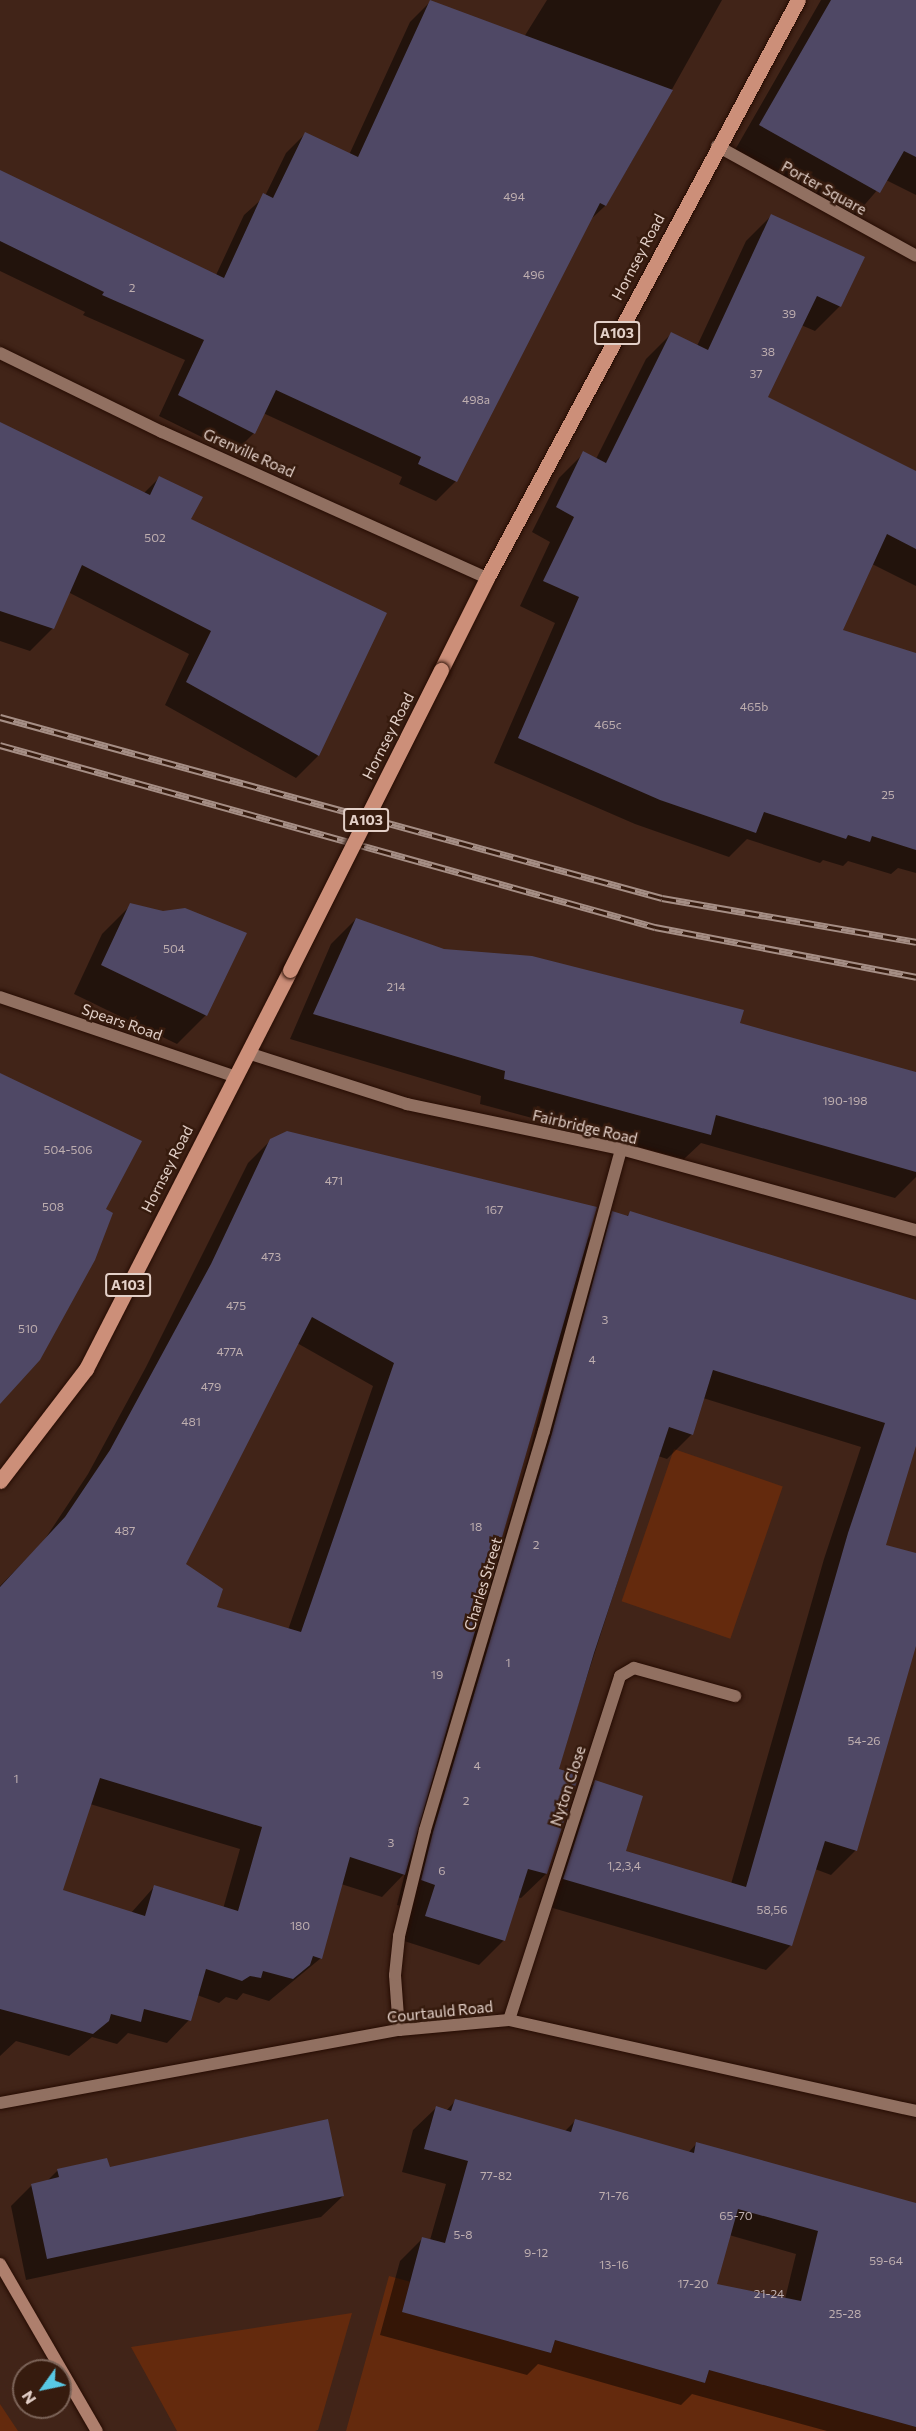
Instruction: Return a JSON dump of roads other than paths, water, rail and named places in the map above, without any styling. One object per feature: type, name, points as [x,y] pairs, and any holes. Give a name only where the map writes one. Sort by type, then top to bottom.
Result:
[{"type":"main road","name":"Hornsey Road","points":[[1,1478],[86,1369],[487,578],[717,146],[798,0]]},
{"type":"street","name":"Porter Square","points":[[717,146],[916,256]]},
{"type":"street","name":"Grenville Road","points":[[0,353],[162,432],[487,578]]},
{"type":"street","name":"Spears Road","points":[[0,997],[234,1076]]},
{"type":"street","name":"Fairbridge Road","points":[[248,1053],[407,1104],[621,1149],[916,1230]]},
{"type":"street","name":"Charles Street","points":[[399,2030],[395,1975],[399,1936],[425,1830],[544,1431],[621,1149]]},
{"type":"street","name":"Nyton Close","points":[[509,2020],[620,1676],[634,1668],[735,1696]]},
{"type":"street","name":"Courtauld Road","points":[[0,2103],[399,2030],[509,2020],[916,2111]]},
{"type":"street","points":[[0,2264],[97,2431]]},
{"type":"railway","points":[[0,717],[662,898],[916,942]]},
{"type":"railway","points":[[0,745],[655,927],[916,977]]}]
